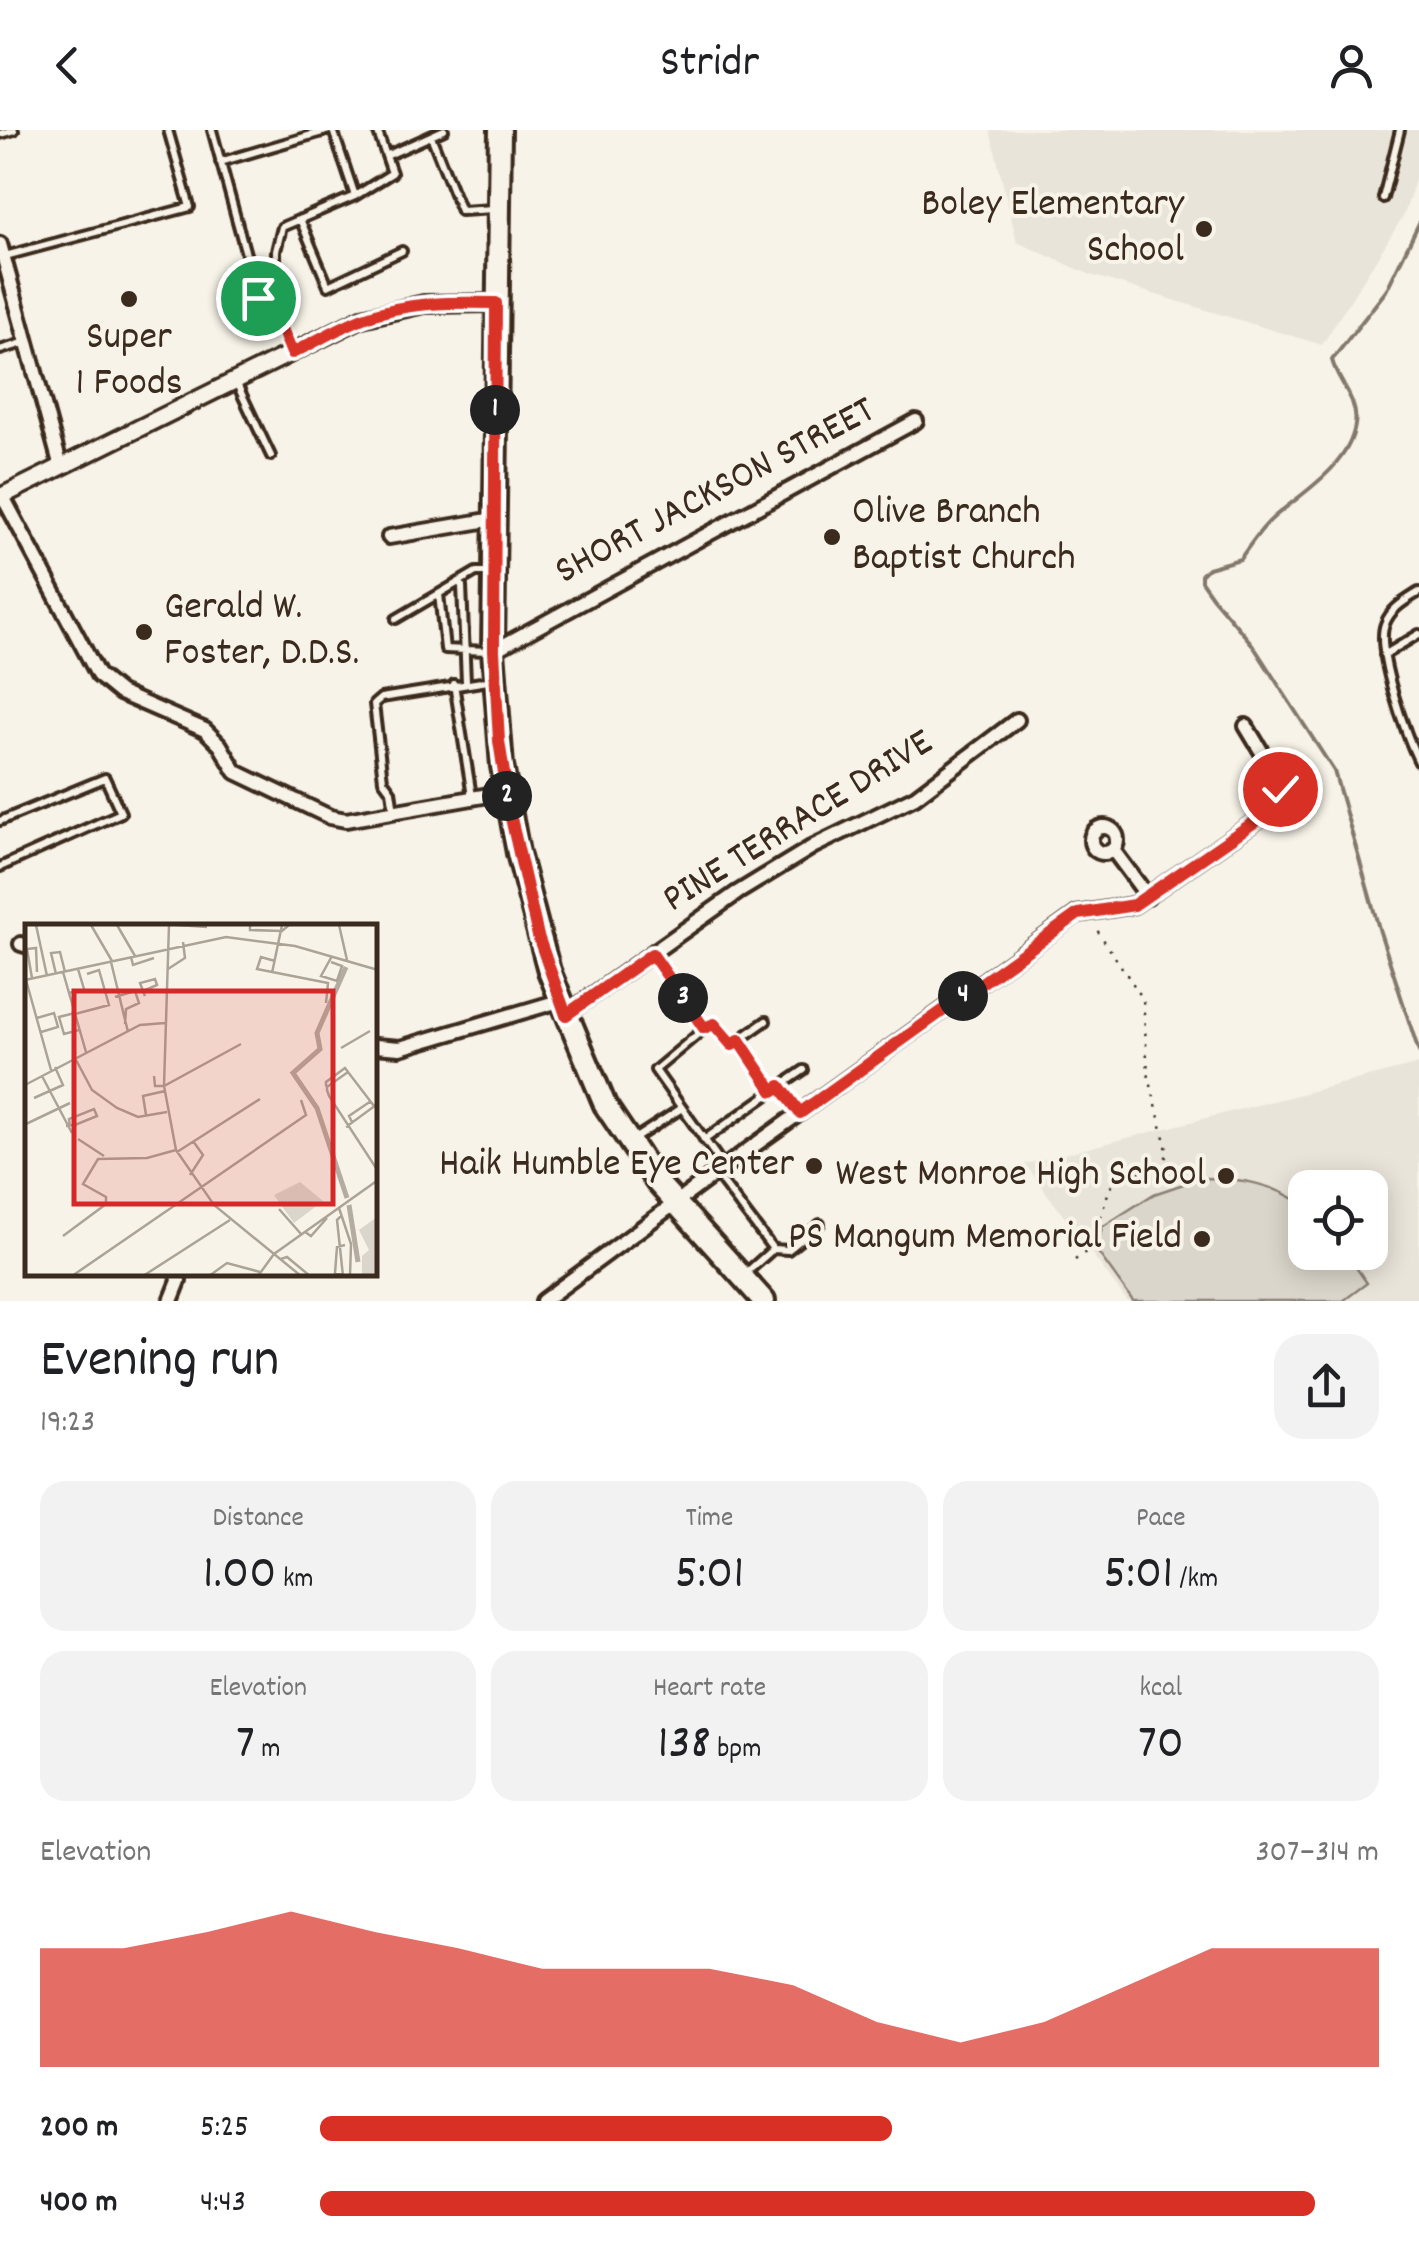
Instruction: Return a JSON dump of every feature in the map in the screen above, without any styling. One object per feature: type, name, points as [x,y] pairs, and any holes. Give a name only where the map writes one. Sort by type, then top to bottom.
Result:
[{"type":"main road","points":[[500,130],[495,680],[506,792],[538,936],[562,1008],[605,1105],[675,1202],[764,1301]]},
{"type":"street","points":[[1,251],[61,467]]},
{"type":"street","points":[[496,303],[424,304],[362,318],[1,496],[103,681],[120,693],[205,730],[220,745],[236,772],[330,817],[356,819],[506,792]]},
{"type":"street","name":"SHORT JACKSON STREET","points":[[494,650],[916,421]]},
{"type":"street","points":[[388,537],[494,518]]},
{"type":"street","name":"PINE TERRACE DRIVE","points":[[378,1046],[400,1048],[562,1008],[652,954],[737,893],[814,846],[914,796],[1017,720]]},
{"type":"street","points":[[543,1301],[1078,914],[1134,905],[1269,812],[1280,789],[1278,779],[1246,726]]},
{"type":"street","points":[[1113,850],[1148,896]]},
{"type":"street","points":[[171,1301],[179,1276]]},
{"type":"lane","points":[[0,134],[14,130]]},
{"type":"lane","points":[[1,251],[190,207],[168,130]]},
{"type":"lane","points":[[212,130],[258,298],[276,314]]},
{"type":"lane","points":[[220,162],[331,130],[355,196]]},
{"type":"lane","points":[[292,353],[276,314],[276,250],[282,227],[355,196],[392,173],[377,130]]},
{"type":"lane","points":[[386,156],[444,130]]},
{"type":"lane","points":[[1383,198],[1400,130]]},
{"type":"lane","points":[[431,136],[461,211],[498,209]]},
{"type":"lane","points":[[300,219],[328,286],[402,250]]},
{"type":"lane","points":[[0,350],[27,342]]},
{"type":"lane","points":[[235,381],[271,456]]},
{"type":"lane","points":[[396,618],[476,572],[494,572]]},
{"type":"lane","points":[[459,582],[466,682]]},
{"type":"lane","points":[[1419,592],[1394,609],[1383,627],[1384,655],[1398,708],[1419,762]]},
{"type":"lane","points":[[438,594],[443,646],[448,651],[494,650]]},
{"type":"lane","points":[[1384,655],[1419,634]]},
{"type":"lane","points":[[394,811],[391,790],[383,780],[374,704],[380,698],[495,680]]},
{"type":"lane","points":[[454,684],[472,798]]},
{"type":"lane","points":[[0,822],[105,778],[122,813],[0,867]]},
{"type":"lane","points":[[652,954],[704,1028]]},
{"type":"lane","points":[[766,1021],[732,1045],[714,1024],[704,1028],[655,1070],[772,1249]]},
{"type":"lane","points":[[739,1040],[776,1089],[800,1113]]},
{"type":"lane","points":[[704,1140],[804,1070]]},
{"type":"lane","points":[[630,1142],[682,1108]]},
{"type":"lane","points":[[742,1278],[772,1249],[788,1250],[820,1224]]},
{"type":"path","points":[[1074,1260],[1092,1248],[1110,1187],[1162,1161],[1168,1154],[1148,1073],[1143,999],[1098,930]]},
{"type":"shaded area","name":"Boley Elementary School","points":[[990,130],[1419,130],[1419,168],[1404,215],[1322,345],[1091,275],[1017,242]]},
{"type":"shaded area","name":"West Monroe High School","points":[[1419,1064],[1419,1301],[1127,1301],[1025,1164]]},
{"type":"shaded area","name":"PS Mangum Memorial Field","points":[[1201,1178],[1256,1183],[1281,1192],[1288,1196],[1288,1270],[1358,1270],[1367,1283],[1343,1301],[1133,1301],[1097,1251],[1102,1227],[1154,1194]]},
{"type":"waterway","points":[[1419,223],[1386,291],[1332,360],[1355,416],[1351,440],[1344,453],[1323,477],[1269,522],[1240,559],[1208,568],[1201,575],[1213,598],[1252,644],[1334,771],[1419,1052]]},
{"type":"place","name":"Boley Elementary School","points":[[1204,229]]},
{"type":"place","name":"Super 1 Foods","points":[[129,299]]},
{"type":"place","name":"Olive Branch Baptist Church","points":[[832,537]]},
{"type":"place","name":"Gerald W. Foster, D.D.S.","points":[[144,632]]},
{"type":"place","name":"Haik Humble Eye Center","points":[[814,1166]]},
{"type":"place","name":"West Monroe High School","points":[[1226,1176]]},
{"type":"place","name":"PS Mangum Memorial Field","points":[[1202,1239]]},
{"type":"route","points":[[258,298],[276,314],[292,353],[362,318],[390,310],[424,304],[496,303],[494,650],[499,741],[511,818],[538,936],[566,1015],[652,954],[704,1028],[714,1024],[732,1045],[739,1040],[773,1091],[780,1086],[800,1113],[1078,914],[1134,905],[1161,888],[1269,812],[1280,789]]}]
